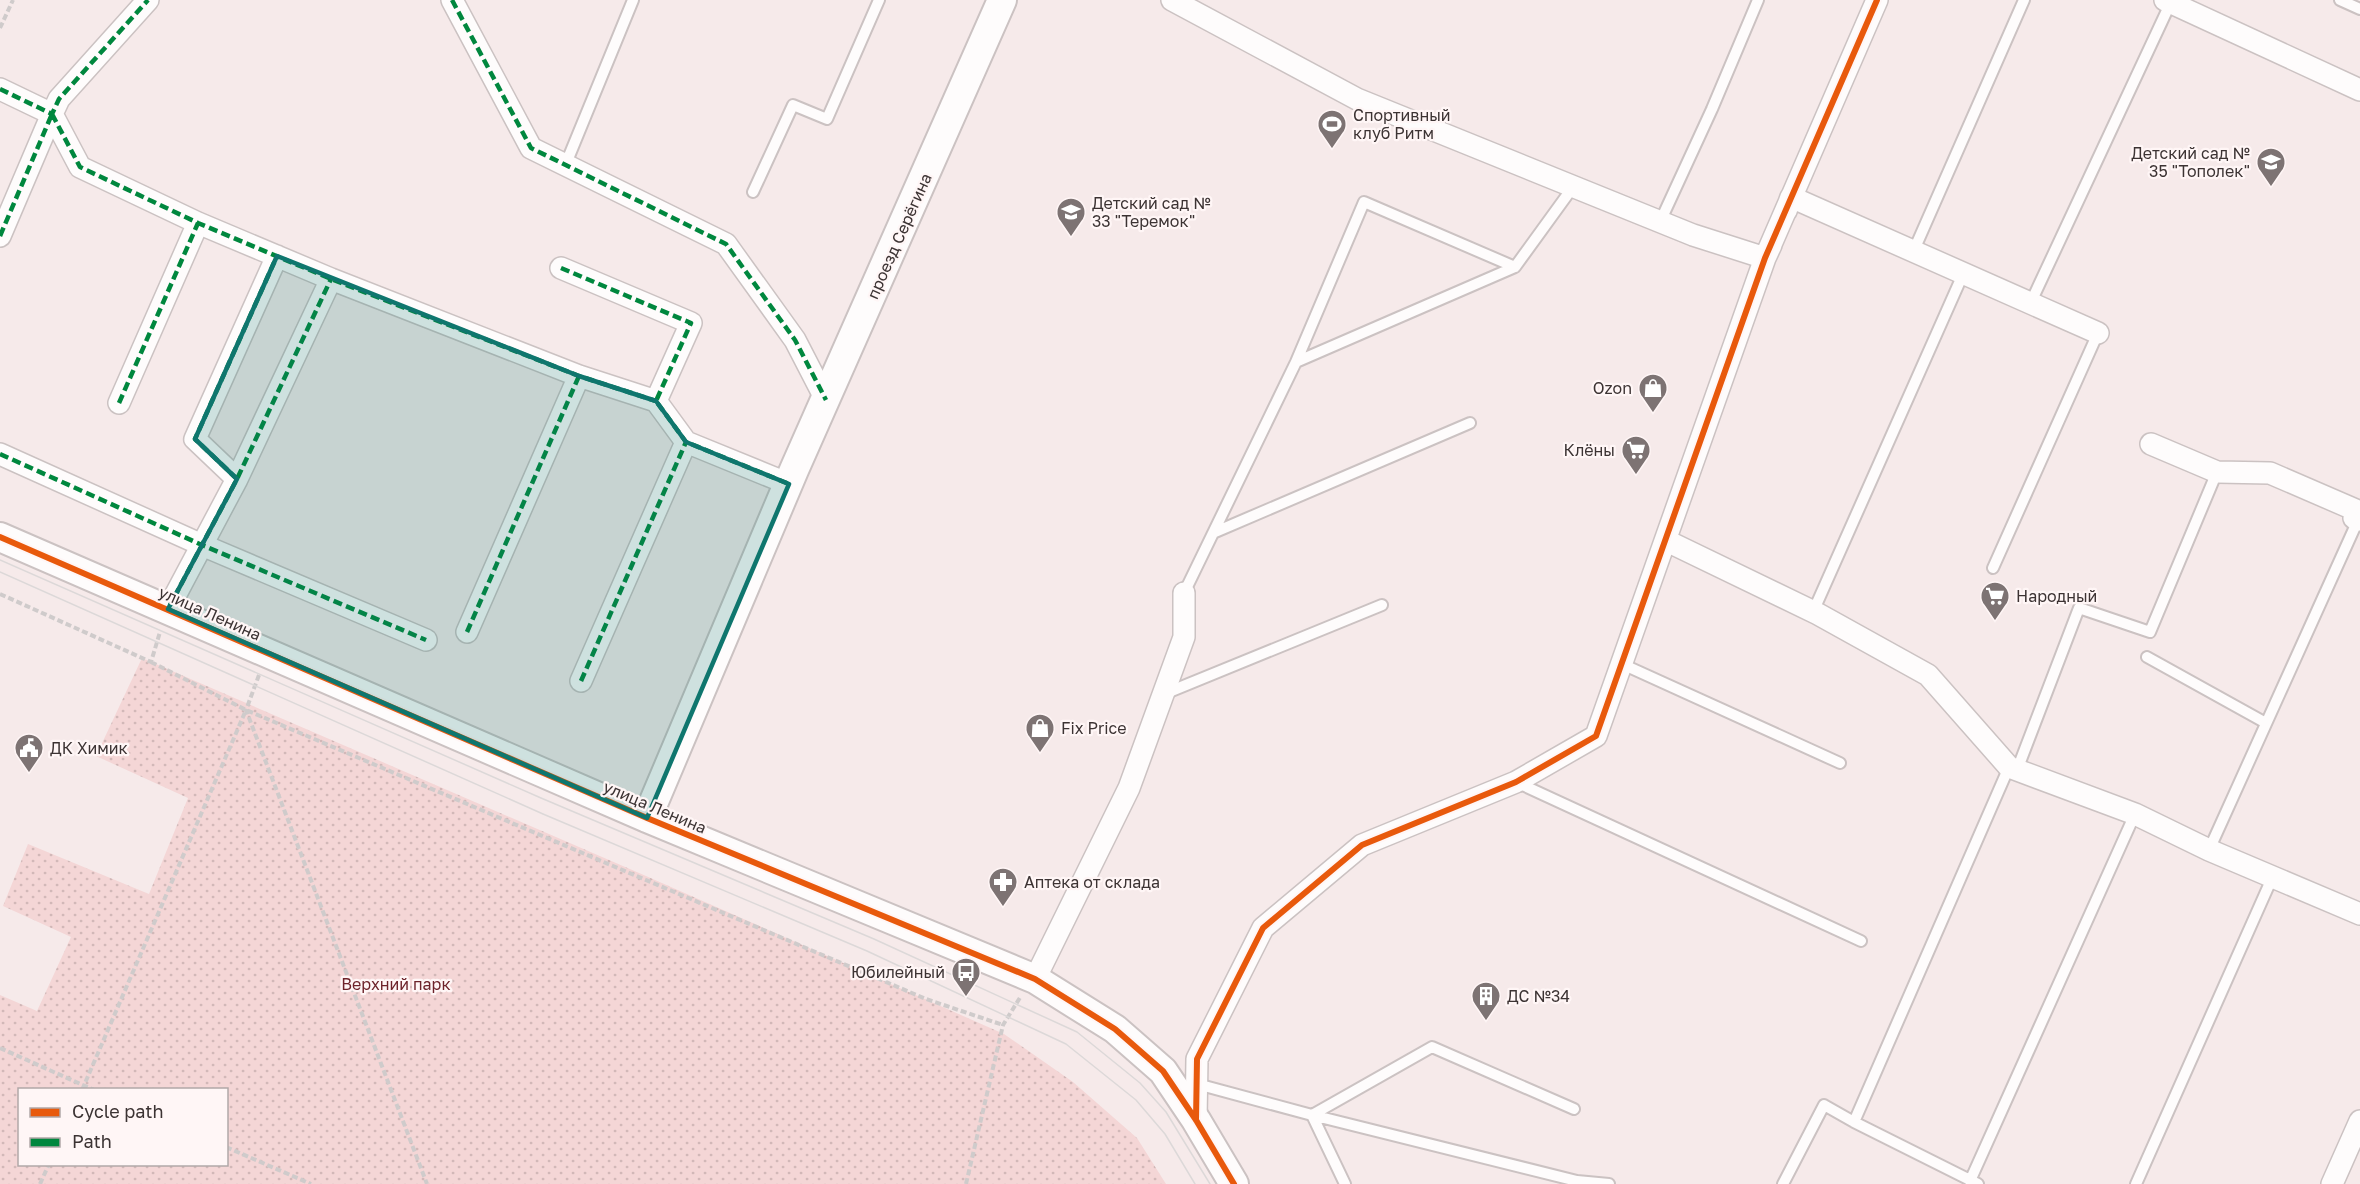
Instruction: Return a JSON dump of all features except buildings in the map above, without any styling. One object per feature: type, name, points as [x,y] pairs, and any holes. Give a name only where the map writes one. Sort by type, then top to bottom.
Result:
[{"type":"street","points":[[0,236],[59,99],[148,0]]},
{"type":"street","points":[[452,0],[531,148],[726,244],[795,340],[826,400]]},
{"type":"street","name":"проезд Серёгина","points":[[647,818],[792,477],[1002,0]]},
{"type":"street","points":[[1172,0],[1356,99],[1660,222],[1765,258]]},
{"type":"street","points":[[1196,1120],[1197,1059],[1263,928],[1362,845],[1516,783],[1596,736],[1667,541],[1765,258],[1876,0]]},
{"type":"street","points":[[2167,1],[2359,87]]},
{"type":"street","points":[[0,89],[52,114],[80,167],[198,223],[331,279],[579,376],[656,401],[686,442],[792,477]]},
{"type":"street","points":[[1791,197],[2098,333]]},
{"type":"street","points":[[119,403],[198,223]]},
{"type":"street","points":[[237,479],[195,439],[277,256]]},
{"type":"street","points":[[561,268],[691,323],[656,401]]},
{"type":"street","points":[[168,609],[237,479],[331,279]]},
{"type":"street","points":[[466,632],[579,376]]},
{"type":"street","points":[[581,681],[686,442]]},
{"type":"street","points":[[0,454],[202,545],[426,640]]},
{"type":"street","points":[[2217,472],[2270,473],[2358,511],[2354,518],[2357,525]]},
{"type":"street","name":"улица Ленина","points":[[0,537],[647,818],[1035,980],[1115,1029],[1163,1071],[1196,1120],[1234,1184]]},
{"type":"street","points":[[1667,541],[1813,612],[1928,675],[2013,768],[2135,814],[2209,850],[2360,914]]},
{"type":"street","points":[[1035,980],[1129,788],[1184,637],[1184,593]]},
{"type":"street","points":[[2332,1184],[2360,1121]]},
{"type":"lane","points":[[565,166],[633,0]]},
{"type":"lane","points":[[753,192],[793,105],[828,119],[879,0]]},
{"type":"lane","points":[[1660,222],[1712,110],[1758,0]]},
{"type":"lane","points":[[1914,250],[2024,0]]},
{"type":"lane","points":[[2340,0],[2360,9]]},
{"type":"lane","points":[[2031,302],[2167,1]]},
{"type":"lane","points":[[1296,362],[1515,267],[1573,187]]},
{"type":"lane","points":[[1791,197],[1965,272],[2098,333],[1994,568]]},
{"type":"lane","points":[[1184,593],[1296,362],[1364,202],[1515,267]]},
{"type":"lane","points":[[1813,612],[1965,272]]},
{"type":"lane","points":[[1213,533],[1470,423]]},
{"type":"lane","points":[[1854,1122],[2013,768],[2079,608],[2150,632],[2217,472],[2151,444]]},
{"type":"lane","points":[[2209,850],[2357,525]]},
{"type":"lane","points":[[1164,694],[1382,605]]},
{"type":"lane","points":[[2147,657],[2266,723]]},
{"type":"lane","points":[[1622,664],[1840,763]]},
{"type":"lane","points":[[1516,783],[1861,941]]},
{"type":"lane","points":[[1783,1184],[1824,1105],[1974,1182],[2135,814]]},
{"type":"lane","points":[[2136,1184],[2273,876]]},
{"type":"lane","points":[[1312,1116],[1432,1047],[1574,1109]]},
{"type":"lane","points":[[1197,1084],[1312,1116],[1577,1180],[1609,1184]]},
{"type":"lane","points":[[1312,1116],[1345,1184]]},
{"type":"path","points":[[0,28],[13,0]]},
{"type":"path","points":[[0,594],[151,662],[246,710],[926,999],[1003,1025]]},
{"type":"path","points":[[151,662],[168,609]]},
{"type":"path","points":[[0,1048],[83,1087],[246,710],[265,652]]},
{"type":"path","points":[[246,710],[427,1184]]},
{"type":"path","points":[[966,1184],[1003,1025],[1015,1004],[1035,980]]},
{"type":"path","points":[[228,1148],[311,1184]]},
{"type":"path","points":[[40,1184],[48,1166]]},
{"type":"highlighted area","points":[[277,256],[579,376],[656,401],[686,442],[789,484],[647,818],[168,609],[237,479],[195,439]]},
{"type":"green space","name":"Верхний парк","points":[[142,658],[1004,1034],[1073,1082],[1137,1138],[1166,1184],[0,1184],[0,995],[37,1011],[71,937],[3,906],[28,844],[149,894],[188,798],[96,756]]},
{"type":"tram line","points":[[0,560],[541,798],[874,939],[1077,1032],[1140,1083],[1166,1112],[1210,1184]]},
{"type":"tram line","points":[[0,572],[543,814],[867,951],[1066,1044],[1136,1100],[1165,1134],[1195,1184]]},
{"type":"marked path","points":[[0,89],[52,114],[59,99],[148,0]]},
{"type":"marked path","points":[[452,0],[531,148],[726,244],[795,340],[826,400]]},
{"type":"marked path","points":[[52,114],[80,167],[198,223],[331,279],[579,376],[656,401]]},
{"type":"marked path","points":[[0,236],[52,114]]},
{"type":"marked path","points":[[119,403],[198,223]]},
{"type":"marked path","points":[[237,479],[195,439],[277,256]]},
{"type":"marked path","points":[[561,268],[691,323],[656,401],[686,442],[789,484]]},
{"type":"marked path","points":[[168,609],[237,479],[331,279]]},
{"type":"marked path","points":[[467,632],[579,376]]},
{"type":"marked path","points":[[581,681],[686,442]]},
{"type":"marked path","points":[[0,454],[202,545],[426,640]]},
{"type":"cycle path","points":[[1196,1120],[1197,1059],[1263,928],[1362,845],[1516,782],[1596,736],[1765,258],[1877,0]]},
{"type":"cycle path","points":[[0,537],[647,818],[1035,979],[1115,1029],[1163,1071],[1196,1120],[1234,1184]]},
{"type":"place","name":"Спортивный клуб Ритм","points":[[1332,150]]},
{"type":"place","name":"Детский сад № 35 \"Тополек\"","points":[[2271,188]]},
{"type":"place","name":"Детский сад № 33 \"Теремок\"","points":[[1071,238]]},
{"type":"place","name":"Ozon","points":[[1653,414]]},
{"type":"place","name":"Клёны","points":[[1636,476]]},
{"type":"place","name":"Народный","points":[[1995,622]]},
{"type":"place","name":"Fix Price","points":[[1040,754]]},
{"type":"place","name":"ДК Химик","points":[[29,774]]},
{"type":"place","name":"Аптека от склада","points":[[1003,908]]},
{"type":"place","name":"Юбилейный","points":[[966,998]]},
{"type":"place","name":"ДС №34","points":[[1486,1022]]}]
